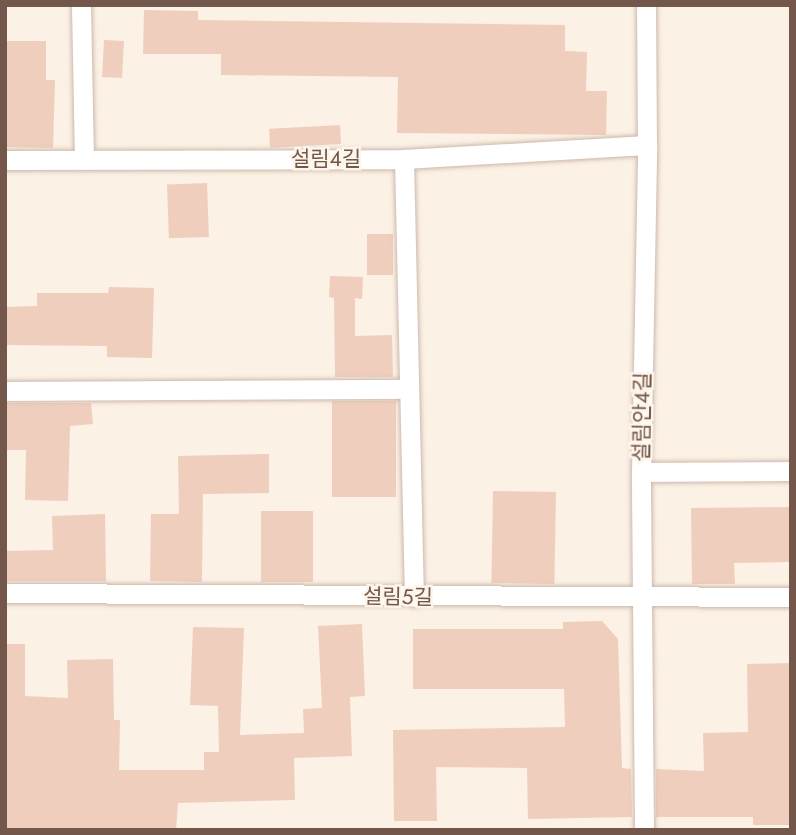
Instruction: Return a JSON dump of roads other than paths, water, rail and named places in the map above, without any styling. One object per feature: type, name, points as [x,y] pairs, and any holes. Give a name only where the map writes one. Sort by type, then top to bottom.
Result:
[{"type":"street","points":[[81,5],[84,158]]},
{"type":"street","name":"설림안4길","points":[[644,830],[641,472],[647,145],[646,5]]},
{"type":"street","name":"설림4길","points":[[5,160],[404,159],[647,145]]},
{"type":"street","points":[[404,159],[414,597]]},
{"type":"street","points":[[5,391],[408,389]]},
{"type":"street","points":[[641,472],[791,471]]},
{"type":"street","name":"설림5길","points":[[5,593],[791,597]]}]
